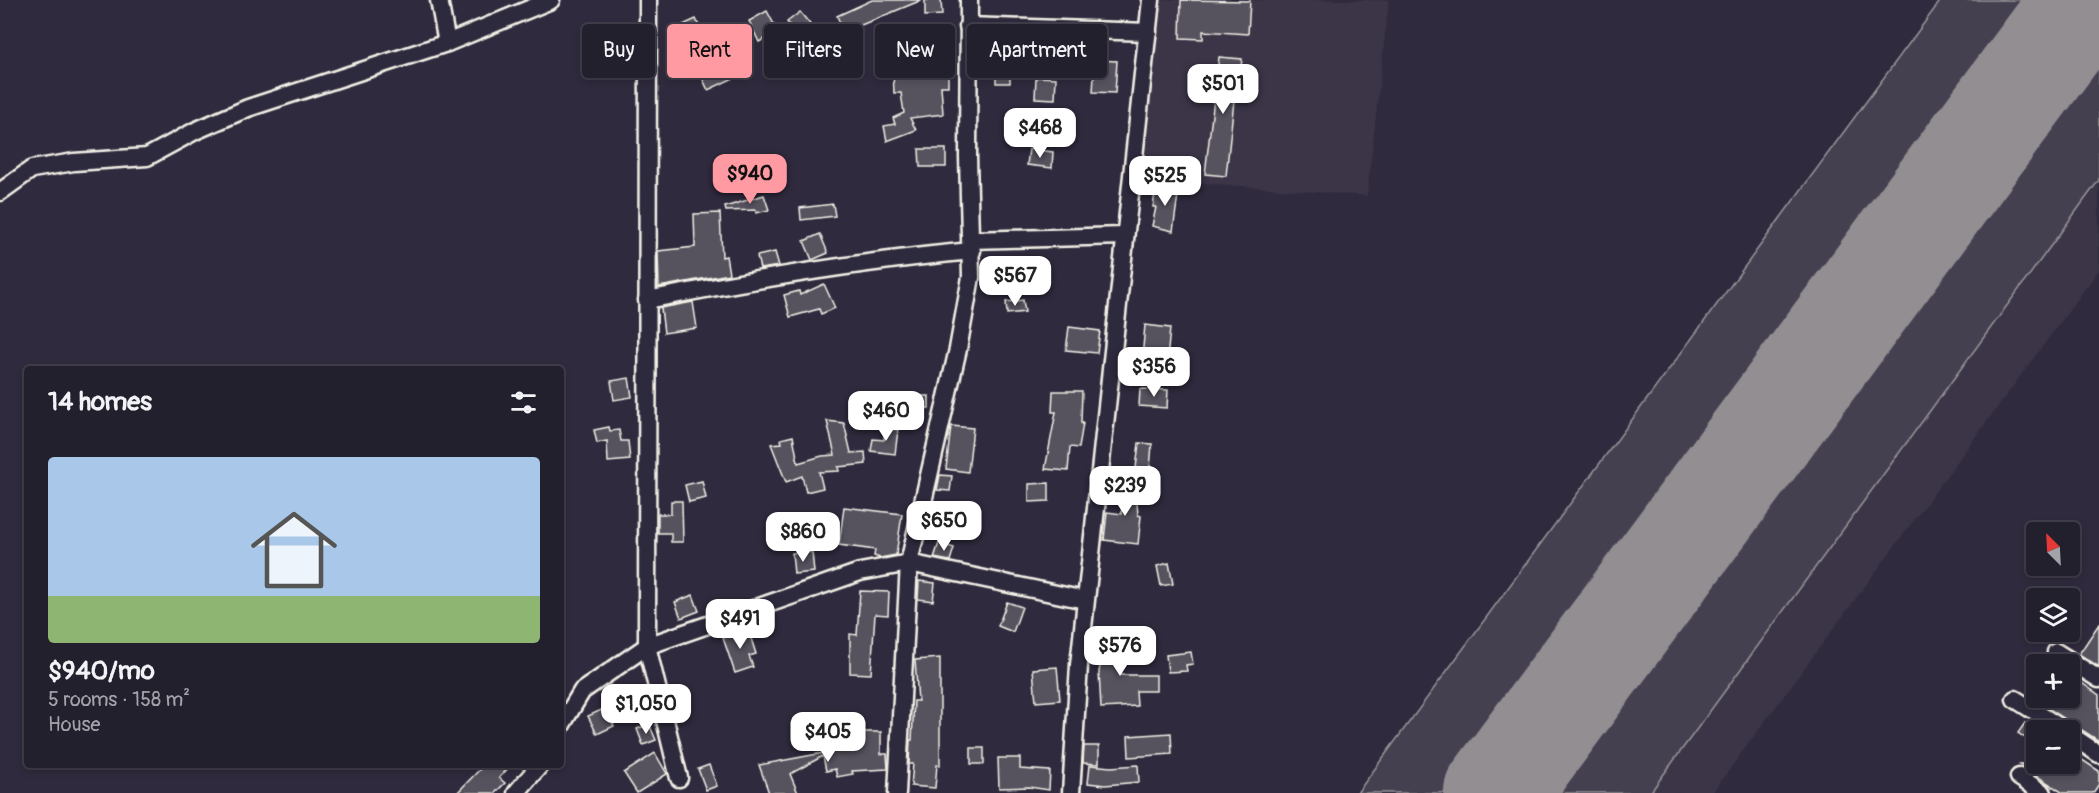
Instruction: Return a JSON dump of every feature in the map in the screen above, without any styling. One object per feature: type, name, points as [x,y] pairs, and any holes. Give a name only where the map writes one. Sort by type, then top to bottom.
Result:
[{"type":"street","points":[[439,0],[447,43]]},
{"type":"street","points":[[0,192],[32,169],[74,162],[147,157],[195,131],[248,108],[447,43],[551,0]]},
{"type":"street","points":[[648,0],[647,645],[679,778]]},
{"type":"street","points":[[968,24],[969,0]]},
{"type":"street","points":[[1071,793],[1085,600],[1151,0]]},
{"type":"street","points":[[1107,31],[1148,32]]},
{"type":"street","points":[[897,793],[909,563],[969,297],[972,245],[968,156],[968,78]]},
{"type":"street","points":[[647,300],[744,281],[972,245],[1125,236]]},
{"type":"street","points":[[564,721],[582,690],[647,645],[860,572],[909,563],[1085,600]]},
{"type":"street","points":[[2056,652],[2099,679]]},
{"type":"street","points":[[2015,699],[2048,720]]},
{"type":"street","points":[[2080,742],[2099,754]]},
{"type":"street","points":[[516,793],[537,768]]},
{"type":"street","points":[[2019,777],[2043,793]]},
{"type":"shaded area","points":[[1158,0],[1389,0],[1367,196],[1138,178]]},
{"type":"shaded area","points":[[1941,0],[2099,0],[2099,270],[1712,793],[1357,793]]},
{"type":"shaded area","points":[[1941,0],[2037,0],[1444,793],[1357,793]]},
{"type":"shaded area","points":[[2099,41],[2099,180],[1650,793],[1547,793]]},
{"type":"building","points":[[872,0],[922,0],[863,24],[840,24],[837,16]]},
{"type":"building","points":[[925,0],[941,0],[942,15],[925,16]]},
{"type":"building","points":[[1181,0],[1250,1],[1248,34],[1203,31],[1203,39],[1180,38]]},
{"type":"building","points":[[767,11],[774,24],[764,24],[764,39],[759,42],[749,21]]},
{"type":"building","points":[[800,12],[810,24],[789,24],[787,22]]},
{"type":"building","points":[[696,19],[698,24],[685,24]]},
{"type":"building","points":[[1219,57],[1242,59],[1238,92],[1235,91],[1226,176],[1205,174]]},
{"type":"building","points":[[1107,61],[1117,61],[1115,93],[1093,92],[1094,78],[1107,78]]},
{"type":"building","points":[[702,78],[734,78],[708,90]]},
{"type":"building","points":[[893,78],[948,78],[948,86],[941,86],[943,114],[910,118],[916,130],[887,141],[884,126],[895,124],[893,118],[904,113],[901,93],[894,93]]},
{"type":"building","points":[[996,78],[1010,78],[1010,83],[996,83]]},
{"type":"building","points":[[1036,78],[1056,78],[1055,99],[1035,98]]},
{"type":"building","points":[[919,149],[946,149],[946,167],[920,167]]},
{"type":"building","points":[[1029,149],[1053,152],[1052,168],[1027,165]]},
{"type":"building","points":[[1156,185],[1179,188],[1173,231],[1152,226],[1156,207],[1153,207]]},
{"type":"building","points":[[764,195],[769,210],[756,213],[756,210],[726,211],[725,207]]},
{"type":"building","points":[[833,204],[835,216],[801,220],[800,208]]},
{"type":"building","points":[[720,213],[722,257],[726,256],[729,274],[659,287],[658,251],[695,247],[694,214]]},
{"type":"building","points":[[820,234],[828,253],[812,260],[804,241]]},
{"type":"building","points":[[775,252],[779,266],[760,269],[757,256]]},
{"type":"building","points":[[824,284],[835,308],[821,314],[819,309],[790,317],[784,295],[799,291],[800,295]]},
{"type":"building","points":[[1023,300],[1025,312],[1007,314],[1006,302]]},
{"type":"building","points":[[693,302],[697,328],[664,333],[661,308]]},
{"type":"building","points":[[1145,325],[1170,328],[1167,361],[1142,359]]},
{"type":"building","points":[[1069,327],[1100,331],[1097,353],[1066,350]]},
{"type":"building","points":[[629,378],[632,397],[614,400],[611,381]]},
{"type":"building","points":[[1140,389],[1168,390],[1167,408],[1139,406]]},
{"type":"building","points":[[1053,391],[1082,391],[1081,423],[1083,423],[1079,448],[1070,447],[1068,471],[1045,469],[1056,412],[1052,412]]},
{"type":"building","points":[[907,396],[929,396],[929,408],[907,408]]},
{"type":"building","points":[[827,421],[844,423],[851,453],[865,452],[866,464],[838,467],[839,471],[819,472],[823,488],[806,492],[802,476],[786,482],[771,444],[782,443],[781,439],[793,436],[798,463],[835,455]]},
{"type":"building","points":[[951,426],[973,428],[968,472],[946,469]]},
{"type":"building","points":[[609,427],[610,431],[619,430],[621,441],[628,441],[630,460],[608,462],[607,441],[597,443],[594,430]]},
{"type":"building","points":[[885,428],[898,430],[895,454],[871,451],[873,439],[884,440]]},
{"type":"building","points":[[1139,443],[1152,444],[1150,469],[1136,468]]},
{"type":"building","points":[[940,475],[952,476],[950,491],[937,490]]},
{"type":"building","points":[[1135,479],[1138,515],[1141,516],[1138,544],[1104,540],[1107,512],[1122,514],[1120,480]]},
{"type":"building","points":[[702,481],[706,498],[689,502],[685,485]]},
{"type":"building","points":[[1049,483],[1049,501],[1029,502],[1029,484]]},
{"type":"building","points":[[671,501],[682,501],[683,542],[671,542],[671,533],[658,533],[658,514],[671,514]]},
{"type":"building","points":[[844,507],[902,514],[896,555],[880,558],[874,556],[875,550],[839,545]]},
{"type":"building","points":[[939,543],[954,548],[950,561],[934,558]]},
{"type":"building","points":[[812,552],[814,572],[794,574],[792,553]]},
{"type":"building","points":[[1169,563],[1173,584],[1161,586],[1157,566]]},
{"type":"building","points":[[919,581],[935,583],[933,601],[918,599]]},
{"type":"building","points":[[860,591],[889,592],[888,615],[875,614],[871,674],[850,673],[850,634],[857,635]]},
{"type":"building","points":[[693,595],[699,611],[681,618],[675,602]]},
{"type":"building","points":[[1007,602],[1022,607],[1013,632],[998,626]]},
{"type":"building","points":[[2099,624],[2099,667],[2079,654]]},
{"type":"building","points":[[748,629],[756,654],[749,656],[753,667],[735,673],[723,638]]},
{"type":"building","points":[[1105,636],[1127,639],[1121,675],[1156,675],[1156,691],[1136,691],[1137,706],[1101,708],[1099,672]]},
{"type":"building","points":[[1191,652],[1193,664],[1186,665],[1187,671],[1168,672],[1166,655]]},
{"type":"building","points":[[940,658],[940,765],[937,765],[935,788],[911,786],[913,764],[909,764],[910,740],[912,740],[914,701],[918,701],[915,660]]},
{"type":"building","points":[[1057,667],[1060,700],[1036,702],[1033,669]]},
{"type":"building","points":[[2080,682],[2099,695],[2099,741],[2080,729],[2080,720],[2066,720],[2048,708],[2080,708]]},
{"type":"building","points":[[606,708],[614,726],[597,734],[588,716]]},
{"type":"building","points":[[817,718],[824,733],[799,744],[793,732],[799,729],[798,725]]},
{"type":"building","points":[[2025,723],[2026,724],[2026,738],[2018,733]]},
{"type":"building","points":[[649,724],[656,740],[643,745],[637,729]]},
{"type":"building","points":[[861,732],[881,732],[881,754],[887,754],[888,769],[852,771],[853,774],[837,777],[835,769],[826,771],[823,756],[790,774],[798,793],[769,793],[759,765],[860,746]]},
{"type":"building","points":[[1171,733],[1172,754],[1129,757],[1128,736]]},
{"type":"building","points":[[1084,746],[1099,746],[1099,764],[1083,763]]},
{"type":"building","points":[[971,748],[984,748],[984,764],[971,764]]},
{"type":"building","points":[[655,753],[667,774],[637,793],[624,773]]},
{"type":"building","points":[[998,758],[1020,758],[1020,769],[1050,771],[1049,790],[1029,787],[999,788]]},
{"type":"building","points":[[2080,759],[2099,771],[2099,784],[2093,793],[2063,793],[2034,774],[2080,774]]},
{"type":"building","points":[[709,765],[717,786],[706,790],[698,769]]},
{"type":"building","points":[[1090,765],[1111,767],[1138,765],[1139,782],[1105,785],[1088,783]]},
{"type":"building","points":[[481,768],[508,768],[499,778],[505,783],[495,793],[457,793]]},
{"type":"runway","points":[[1496,793],[2085,0]]}]
